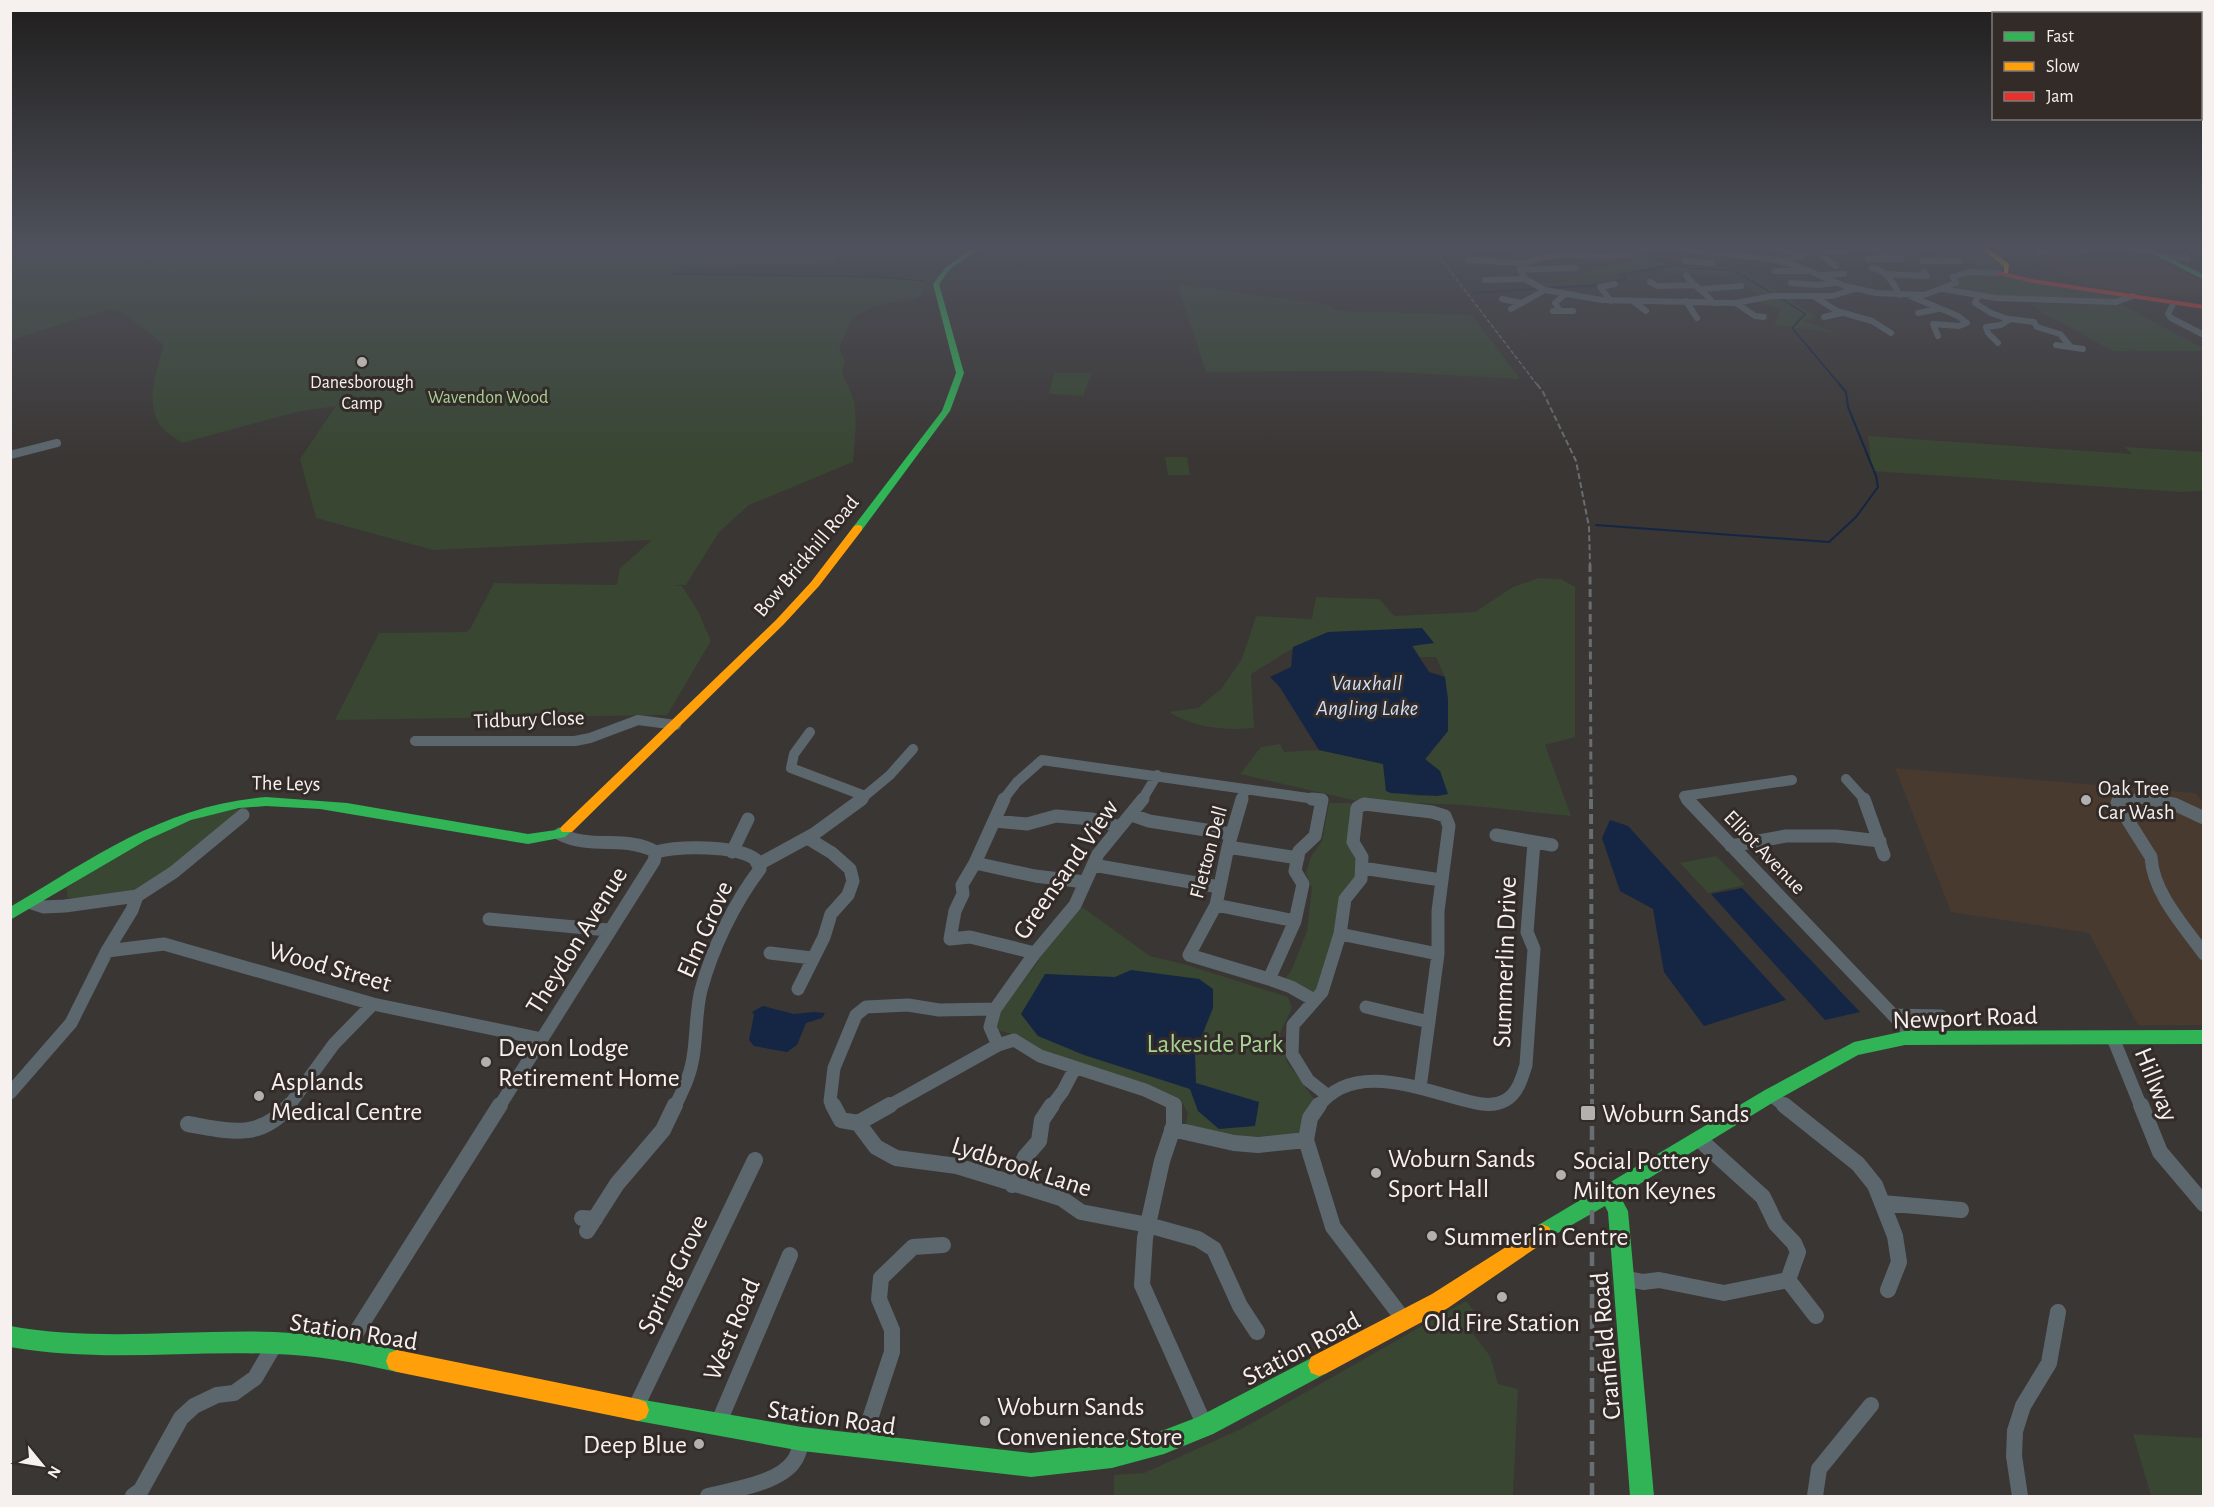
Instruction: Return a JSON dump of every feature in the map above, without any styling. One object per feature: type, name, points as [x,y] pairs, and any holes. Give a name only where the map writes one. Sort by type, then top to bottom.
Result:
[{"type":"street","name":"Bow Brickhill Road","points":[[560,834],[583,817],[780,622],[815,584],[946,411],[960,373],[944,317]]},
{"type":"street","points":[[1860,317],[1872,321],[1885,331]]},
{"type":"street","points":[[1961,317],[1988,333],[1997,342],[1986,340]]},
{"type":"street","points":[[2002,317],[2020,318],[2034,322],[2037,327],[2065,337],[2070,346]]},
{"type":"street","points":[[2170,317],[2204,335]]},
{"type":"street","points":[[1938,336],[1929,324],[2001,325],[2008,319]]},
{"type":"street","points":[[2056,345],[2083,349]]},
{"type":"street","points":[[10,455],[57,443]]},
{"type":"street","name":"Tidbury Close","points":[[415,741],[575,741],[590,738],[639,720],[676,725]]},
{"type":"street","points":[[810,732],[792,756],[790,762],[792,768],[865,796]]},
{"type":"street","points":[[759,864],[827,828],[896,771],[913,749]]},
{"type":"street","points":[[1035,953],[969,937],[950,939],[955,911],[963,894],[962,885],[1005,797],[1017,781],[1042,760],[1322,800],[1315,836],[1299,851],[1295,870],[1303,884],[1295,921],[1269,979],[1292,987],[1314,1000]]},
{"type":"street","name":"Greensand View","points":[[995,1009],[1035,953],[1075,905],[1098,854],[1132,815],[1157,775]]},
{"type":"street","points":[[1846,779],[1866,801],[1884,855]]},
{"type":"street","name":"Elliot Avenue","points":[[1792,780],[1684,796],[1915,1038]]},
{"type":"street","name":"Fletton Dell","points":[[1245,788],[1231,834],[1216,905],[1189,955],[1269,979]]},
{"type":"street","points":[[2204,818],[2190,808],[2169,801],[2131,797],[2119,798],[2117,803],[2151,857],[2150,864],[2158,884],[2204,954]]},
{"type":"street","name":"The Leys","points":[[10,915],[143,836],[187,817],[246,802],[274,799],[320,802],[528,839],[560,834]]},
{"type":"street","points":[[1404,1320],[1333,1227],[1306,1140],[1310,1118],[1327,1095],[1308,1080],[1292,1054],[1293,1025],[1322,992],[1340,934],[1345,899],[1361,879],[1362,857],[1353,842],[1357,808],[1364,804],[1432,812],[1445,816],[1449,826],[1438,911],[1438,954],[1420,1088]]},
{"type":"street","points":[[32,903],[44,907],[65,906],[137,896],[174,872],[243,815]]},
{"type":"street","points":[[1132,815],[1149,821],[1231,834]]},
{"type":"street","points":[[995,821],[1027,824],[1056,816],[1092,819],[1120,828]]},
{"type":"street","name":"Elm Grove","points":[[732,852],[749,824]]},
{"type":"street","name":"Theydon Avenue","points":[[345,1350],[542,1039],[608,930],[654,861],[656,852],[645,846],[576,843],[560,834]]},
{"type":"street","points":[[1496,835],[1552,845]]},
{"type":"street","points":[[1731,846],[1786,836],[1836,836],[1880,841]]},
{"type":"street","points":[[798,989],[824,937],[831,914],[848,895],[853,881],[850,869],[832,853],[809,839]]},
{"type":"street","name":"Summerlin Drive","points":[[1327,1095],[1337,1088],[1365,1080],[1420,1088],[1479,1104],[1493,1104],[1506,1100],[1514,1093],[1521,1082],[1526,1065],[1534,950],[1527,932],[1534,842]]},
{"type":"street","points":[[1228,847],[1298,858]]},
{"type":"street","name":"Elm Grove","points":[[588,1223],[617,1184],[663,1130],[676,1104],[689,1077],[701,991],[708,969],[723,933],[750,882],[760,869],[759,864],[747,854],[668,848],[656,852]]},
{"type":"street","points":[[975,862],[1035,876],[1085,882]]},
{"type":"street","points":[[1093,865],[1219,888]]},
{"type":"street","points":[[1362,868],[1441,880]]},
{"type":"street","points":[[10,1093],[71,1023],[107,951],[132,910],[137,896]]},
{"type":"street","points":[[1216,905],[1295,921]]},
{"type":"street","points":[[489,919],[608,930]]},
{"type":"street","points":[[1340,934],[1438,954]]},
{"type":"street","name":"Wood Street","points":[[107,951],[164,944],[373,1004],[542,1039]]},
{"type":"street","points":[[770,953],[812,958]]},
{"type":"street","points":[[188,1124],[239,1132],[250,1131],[272,1121],[289,1106],[346,1030],[373,1004]]},
{"type":"street","points":[[998,1045],[990,1027],[995,1009],[939,1010],[908,1005],[866,1007],[856,1015],[834,1068],[830,1101],[841,1120],[858,1123],[998,1045],[1014,1040],[1040,1056],[1145,1090],[1173,1103],[1177,1116],[1162,1158],[1148,1225],[1141,1267],[1142,1285],[1205,1426]]},
{"type":"street","points":[[1366,1007],[1429,1022]]},
{"type":"street","points":[[1893,1015],[1941,1017]]},
{"type":"street","name":"Newport Road","points":[[1591,1205],[1771,1095],[1854,1049],[1915,1038],[2204,1037]]},
{"type":"street","name":"Hillway","points":[[2113,1038],[2160,1152],[2204,1204]]},
{"type":"street","points":[[1012,1185],[1025,1156],[1039,1141],[1039,1125],[1051,1103],[1061,1094],[1075,1068]]},
{"type":"street","points":[[1771,1095],[1858,1164],[1875,1185],[1895,1236],[1899,1262],[1888,1290]]},
{"type":"street","name":"Lydbrook Lane","points":[[858,1123],[876,1147],[896,1158],[957,1166],[1012,1185],[1061,1198],[1081,1212],[1148,1225],[1198,1239],[1214,1249],[1240,1306],[1257,1332]]},
{"type":"street","points":[[1172,1129],[1234,1143],[1258,1145],[1306,1140]]},
{"type":"street","points":[[1699,1139],[1763,1197],[1776,1224],[1794,1243],[1798,1252],[1788,1280]]},
{"type":"street","name":"Spring Grove","points":[[635,1410],[755,1160]]},
{"type":"street","name":"Cranfield Road","points":[[1609,1194],[1618,1211],[1642,1497]]},
{"type":"street","points":[[1882,1203],[1961,1210]]},
{"type":"street","name":"Station Road","points":[[10,1336],[66,1345],[275,1343],[345,1350],[635,1410],[802,1439],[1031,1465],[1112,1456],[1164,1442],[1205,1426],[1440,1301],[1530,1240],[1591,1205]]},
{"type":"street","points":[[861,1446],[894,1340],[893,1329],[880,1303],[881,1278],[914,1247],[943,1245]]},
{"type":"street","name":"West Road","points":[[718,1424],[790,1255]]},
{"type":"street","points":[[1623,1278],[1643,1282],[1659,1280],[1724,1293],[1788,1280]]},
{"type":"street","points":[[1788,1280],[1816,1316]]},
{"type":"street","points":[[2020,1497],[2013,1469],[2014,1429],[2023,1404],[2051,1359],[2054,1324],[2058,1312]]},
{"type":"street","points":[[133,1497],[141,1490],[181,1418],[194,1406],[217,1395],[234,1393],[255,1378],[275,1343]]},
{"type":"street","points":[[1815,1497],[1819,1469],[1871,1405]]},
{"type":"street","points":[[708,1497],[777,1476],[789,1468],[795,1460],[802,1439]]},
{"type":"shaded area","points":[[1895,768],[2195,793],[2204,803],[2203,1025],[2138,1025],[2089,933],[1951,912]]},
{"type":"green space","name":"Wavendon Wood","points":[[11,317],[83,317],[11,340]]},
{"type":"green space","name":"Wavendon Wood","points":[[129,317],[855,317],[849,324],[839,348],[845,362],[842,372],[854,400],[856,424],[853,462],[749,505],[719,532],[686,585],[672,585],[682,586],[698,611],[711,641],[667,715],[335,720],[379,633],[466,632],[470,629],[494,583],[617,585],[620,568],[652,540],[433,550],[316,518],[300,459],[336,406],[296,412],[182,443],[160,425],[153,405],[153,385],[164,345]]},
{"type":"green space","points":[[1188,317],[1474,317],[1520,379],[1374,371],[1206,372]]},
{"type":"green space","points":[[1778,317],[1816,317],[1804,321],[1836,333],[1774,325]]},
{"type":"green space","points":[[2051,317],[2145,317],[2203,348],[2203,351],[2139,351],[2121,348],[2131,351],[2113,351]]},
{"type":"green space","points":[[1054,373],[1092,373],[1083,396],[1049,394]]},
{"type":"green space","points":[[1868,436],[2132,454],[2125,447],[2203,452],[2203,491],[2180,492],[1872,471]]},
{"type":"green space","points":[[1165,457],[1187,457],[1190,475],[1168,475]]},
{"type":"green space","points":[[1539,578],[1561,579],[1575,587],[1575,737],[1545,745],[1571,816],[1464,805],[1357,801],[1240,774],[1261,747],[1280,744],[1284,752],[1319,750],[1384,764],[1386,791],[1419,796],[1447,794],[1440,771],[1425,760],[1448,731],[1445,677],[1436,657],[1420,657],[1412,645],[1374,633],[1346,631],[1317,637],[1251,674],[1254,728],[1232,729],[1199,725],[1169,712],[1198,708],[1221,689],[1242,659],[1256,616],[1312,619],[1316,597],[1379,599],[1394,616],[1475,612],[1513,587]]},
{"type":"green space","points":[[1329,803],[1351,803],[1351,847],[1358,865],[1359,877],[1316,993],[1283,982],[1292,969],[1307,931],[1312,888],[1306,872],[1312,855],[1322,841]]},
{"type":"green space","points":[[249,807],[179,866],[149,885],[117,895],[68,898],[66,888],[110,860],[153,837],[198,818]]},
{"type":"green space","points":[[1716,856],[1745,885],[1708,893],[1680,863]]},
{"type":"green space","name":"Lakeside Park","points":[[1082,907],[1150,956],[1187,965],[1288,997],[1292,1008],[1280,1033],[1287,1062],[1314,1099],[1299,1134],[1247,1137],[1185,1128],[1188,1113],[1180,1099],[1147,1084],[1043,1052],[1020,1036],[996,1030],[993,1021],[1038,962],[1039,955]]},
{"type":"green space","points":[[1466,1301],[1477,1315],[1466,1325],[1490,1356],[1498,1384],[1518,1389],[1513,1496],[1114,1496],[1114,1475],[1144,1473],[1243,1428]]},
{"type":"green space","points":[[2133,1434],[2203,1438],[2203,1496],[2151,1496]]},
{"type":"water","name":"Vauxhall Angling Lake","points":[[1422,628],[1434,643],[1412,646],[1429,672],[1445,677],[1448,699],[1448,731],[1425,759],[1440,771],[1448,794],[1437,796],[1391,793],[1386,791],[1383,764],[1319,750],[1279,686],[1270,677],[1291,667],[1293,647],[1328,632]]},
{"type":"water","points":[[1610,820],[1628,826],[1786,1000],[1704,1026],[1664,972],[1653,909],[1620,891],[1602,838]]},
{"type":"water","points":[[1742,888],[1860,1012],[1825,1020],[1711,894]]},
{"type":"water","points":[[1131,970],[1199,979],[1213,989],[1213,1008],[1195,1053],[1196,1083],[1259,1102],[1255,1126],[1219,1129],[1198,1111],[1190,1089],[1084,1055],[1038,1036],[1021,1014],[1045,974],[1115,977]]},
{"type":"water","points":[[763,1006],[794,1014],[825,1013],[822,1018],[806,1023],[797,1045],[787,1052],[754,1046],[749,1040],[754,1015],[752,1012]]},
{"type":"waterway","points":[[1802,317],[1792,328],[1841,386]]},
{"type":"waterway","points":[[1596,525],[1829,542],[1856,517],[1878,487],[1876,476],[1848,407],[1846,392],[1839,384]]},
{"type":"railway","points":[[1486,317],[1538,386]]},
{"type":"railway","points":[[1537,384],[1576,461],[1589,527],[1590,565]]},
{"type":"railway","points":[[1590,564],[1591,800]]},
{"type":"railway","points":[[1591,799],[1592,1107]]},
{"type":"railway","points":[[1592,1107],[1592,1496]]},
{"type":"traffic: fast","points":[[858,528],[946,411],[960,373],[945,317]]},
{"type":"traffic: fast","points":[[10,915],[140,838],[186,817],[239,804],[266,802],[320,804],[528,839],[560,834],[567,829]]},
{"type":"traffic: fast","points":[[1542,1233],[1771,1095],[1854,1049],[1905,1038],[2204,1037]]},
{"type":"traffic: fast","points":[[1609,1194],[1618,1211],[1642,1496]]},
{"type":"traffic: fast","points":[[10,1336],[43,1342],[109,1346],[275,1343],[336,1349],[397,1361]]},
{"type":"traffic: fast","points":[[638,1410],[802,1439],[1031,1465],[1112,1456],[1164,1442],[1205,1426],[1319,1365]]},
{"type":"traffic: slow","points":[[567,829],[780,622],[815,584],[858,528]]},
{"type":"traffic: slow","points":[[1319,1365],[1440,1301],[1542,1233]]},
{"type":"traffic: slow","points":[[397,1361],[638,1410]]},
{"type":"place","name":"Danesborough Camp","points":[[362,362]]},
{"type":"place","name":"Oak Tree Car Wash","points":[[2086,800]]},
{"type":"place","name":"Devon Lodge Retirement Home","points":[[486,1062]]},
{"type":"place","name":"Asplands Medical Centre","points":[[259,1096]]},
{"type":"place","name":"Woburn Sands","points":[[1588,1113]]},
{"type":"place","name":"Woburn Sands Sport Hall","points":[[1376,1173]]},
{"type":"place","name":"Social Pottery Milton Keynes","points":[[1561,1175]]},
{"type":"place","name":"Summerlin Centre","points":[[1432,1236]]},
{"type":"place","name":"Old Fire Station","points":[[1502,1297]]},
{"type":"place","name":"Woburn Sands Convenience Store","points":[[985,1421]]},
{"type":"place","name":"Deep Blue","points":[[699,1444]]}]
